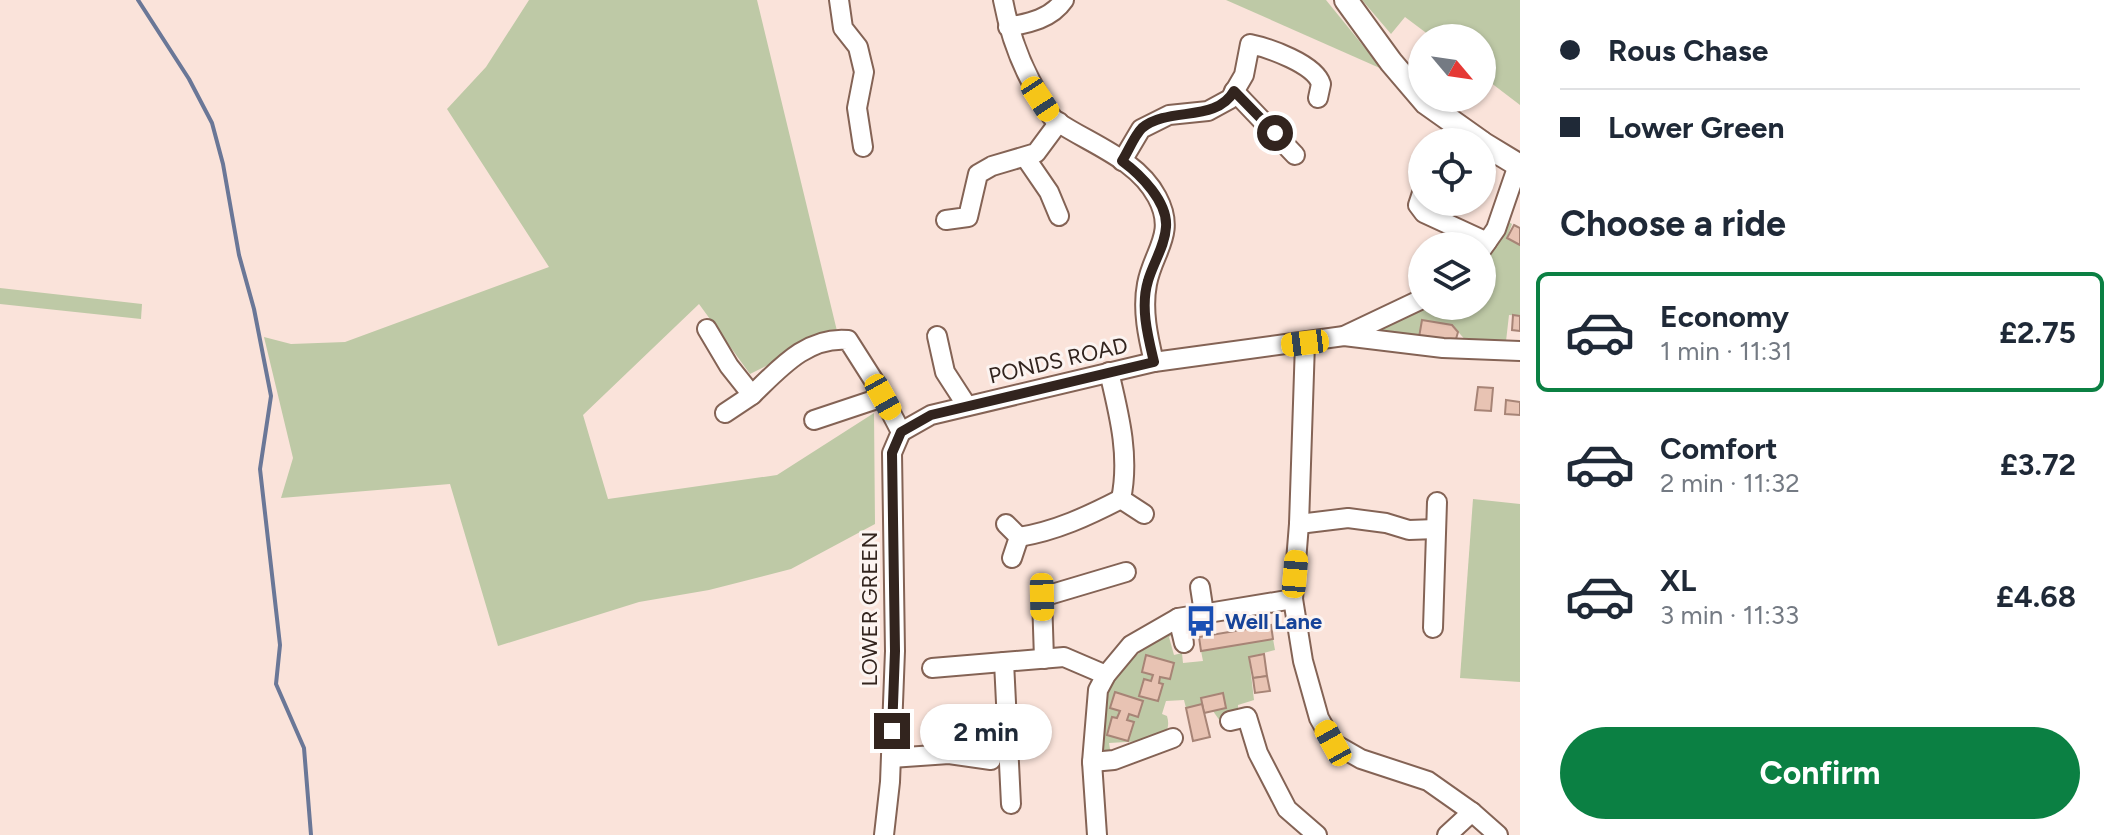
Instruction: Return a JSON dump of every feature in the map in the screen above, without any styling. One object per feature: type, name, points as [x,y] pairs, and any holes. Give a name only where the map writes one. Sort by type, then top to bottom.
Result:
[{"type":"main road","points":[[1346,0],[1391,62],[1426,103],[1462,128]]},
{"type":"main road","points":[[1496,151],[1519,165]]},
{"type":"street","points":[[839,0],[843,28],[858,47],[864,72],[857,108],[863,147]]},
{"type":"street","points":[[1003,0],[1008,27],[1027,78],[1053,119],[1122,161],[1157,197],[1167,225],[1147,283],[1145,322],[1154,362]]},
{"type":"street","points":[[1008,27],[1038,21],[1064,0]]},
{"type":"street","points":[[1122,161],[1141,129],[1169,115],[1208,111],[1230,99],[1244,75],[1250,44],[1284,55],[1317,75],[1321,84],[1318,98]]},
{"type":"street","points":[[1234,91],[1295,155]]},
{"type":"street","points":[[946,220],[968,217],[978,174],[992,166],[1036,153],[1059,122]]},
{"type":"street","points":[[1025,157],[1049,192],[1059,216]]},
{"type":"street","points":[[1494,232],[1519,165]]},
{"type":"street","points":[[1429,216],[1459,232]]},
{"type":"street","name":"PONDS ROAD","points":[[901,432],[931,415],[1154,362],[1344,336],[1408,306]]},
{"type":"street","points":[[707,329],[729,366],[752,395]]},
{"type":"street","points":[[937,336],[945,372],[967,406]]},
{"type":"street","points":[[1344,336],[1443,348],[1520,351]]},
{"type":"street","points":[[725,413],[752,395],[796,354],[831,339],[848,340],[901,432]]},
{"type":"street","points":[[1305,343],[1299,524],[1293,599],[1307,675],[1319,718],[1333,743],[1361,759],[1428,781],[1498,835]]},
{"type":"street","points":[[1012,558],[1012,530],[1040,534],[1085,518],[1121,499],[1126,479],[1123,431],[1109,372]]},
{"type":"street","points":[[814,420],[883,397]]},
{"type":"street","name":"LOWER GREEN","points":[[884,835],[895,651],[892,453],[901,432]]},
{"type":"street","points":[[1121,499],[1144,514]]},
{"type":"street","points":[[1433,628],[1437,502]]},
{"type":"street","points":[[1299,524],[1348,518],[1386,523],[1409,530],[1436,529]]},
{"type":"street","points":[[1044,659],[1042,597],[1126,572]]},
{"type":"street","points":[[1200,587],[1204,613]]},
{"type":"street","points":[[1097,835],[1092,762],[1098,690],[1106,675],[1131,645],[1178,618],[1293,599]]},
{"type":"street","points":[[1178,618],[1184,643]]},
{"type":"street","points":[[932,668],[1064,657],[1106,675]]},
{"type":"street","points":[[1004,662],[1011,804]]},
{"type":"street","points":[[1230,721],[1247,717],[1258,753],[1287,809],[1317,835]]},
{"type":"street","points":[[1092,762],[1114,760],[1173,738]]},
{"type":"street","points":[[891,758],[949,754],[991,760]]},
{"type":"street","points":[[1447,835],[1472,812]]},
{"type":"green space","points":[[529,0],[757,0],[837,331],[750,374],[699,304],[583,415],[608,499],[777,475],[874,413],[875,524],[791,569],[709,590],[639,602],[498,646],[450,484],[281,498],[293,458],[264,337],[291,344],[345,342],[549,267],[447,109],[486,67]]},
{"type":"green space","points":[[1226,0],[1326,0],[1382,69]]},
{"type":"green space","points":[[1362,0],[1520,0],[1520,105],[1496,87],[1496,24],[1414,24],[1405,17],[1391,34]]},
{"type":"green space","points":[[1507,221],[1512,224],[1507,238],[1520,245],[1520,316],[1509,315],[1505,350],[1469,344],[1452,325],[1422,320],[1496,320],[1496,241]]},
{"type":"green space","points":[[0,288],[142,304],[141,319],[0,304]]},
{"type":"green space","points":[[1408,313],[1408,320],[1422,320],[1418,343],[1373,336],[1375,326]]},
{"type":"green space","points":[[1473,499],[1520,504],[1520,682],[1460,678]]},
{"type":"green space","points":[[1181,631],[1169,637],[1174,655],[1182,653],[1183,663],[1203,661],[1201,651],[1273,639],[1275,650],[1249,657],[1254,700],[1238,705],[1238,713],[1226,722],[1220,721],[1213,711],[1226,708],[1222,694],[1201,699],[1202,704],[1186,708],[1184,700],[1166,701],[1162,714],[1167,716],[1168,726],[1160,740],[1109,743],[1111,755],[1102,748],[1103,714],[1109,691],[1115,679],[1134,658],[1169,635]],"holes":[[[1146,656],[1174,663],[1170,679],[1160,677],[1159,683],[1163,684],[1158,701],[1139,696],[1144,679],[1151,681],[1153,675],[1142,672]],[[1115,692],[1143,701],[1138,716],[1129,714],[1127,720],[1134,722],[1128,741],[1107,735],[1112,717],[1117,718],[1120,711],[1110,708]]]},
{"type":"building","points":[[1514,225],[1520,228],[1520,245],[1507,238]]},
{"type":"building","points":[[1513,315],[1520,316],[1520,331],[1512,330]]},
{"type":"building","points":[[1422,320],[1452,325],[1458,332],[1456,339],[1418,343]]},
{"type":"building","points":[[1478,387],[1493,388],[1491,411],[1475,410]]},
{"type":"building","points":[[1506,400],[1520,402],[1520,415],[1505,414]]},
{"type":"building","points":[[1271,625],[1273,639],[1201,651],[1199,637]]},
{"type":"building","points":[[1264,654],[1267,676],[1253,678],[1249,657]]},
{"type":"building","points":[[1146,655],[1174,663],[1170,679],[1160,677],[1159,683],[1163,684],[1158,701],[1139,696],[1144,679],[1151,681],[1153,675],[1142,672]]},
{"type":"building","points":[[1267,676],[1270,691],[1255,693],[1253,678]]},
{"type":"building","points":[[1115,692],[1143,701],[1138,717],[1129,714],[1127,720],[1134,722],[1128,741],[1107,735],[1112,717],[1117,718],[1120,711],[1110,708]]},
{"type":"building","points":[[1223,693],[1226,708],[1204,713],[1201,698]]},
{"type":"building","points":[[1202,704],[1210,737],[1193,741],[1186,708]]},
{"type":"waterway","points":[[138,0],[189,79],[212,123],[223,164],[239,255],[254,309],[271,396],[260,469],[280,645],[276,684],[304,748],[311,835]]},
{"type":"place","name":"Well Lane","points":[[1201,621]]},
{"type":"route","points":[[892,731],[895,651],[892,453],[901,432],[931,415],[1154,362],[1145,322],[1147,283],[1167,225],[1157,197],[1122,161],[1141,129],[1169,115],[1208,111],[1230,99],[1234,91],[1275,133]]}]
